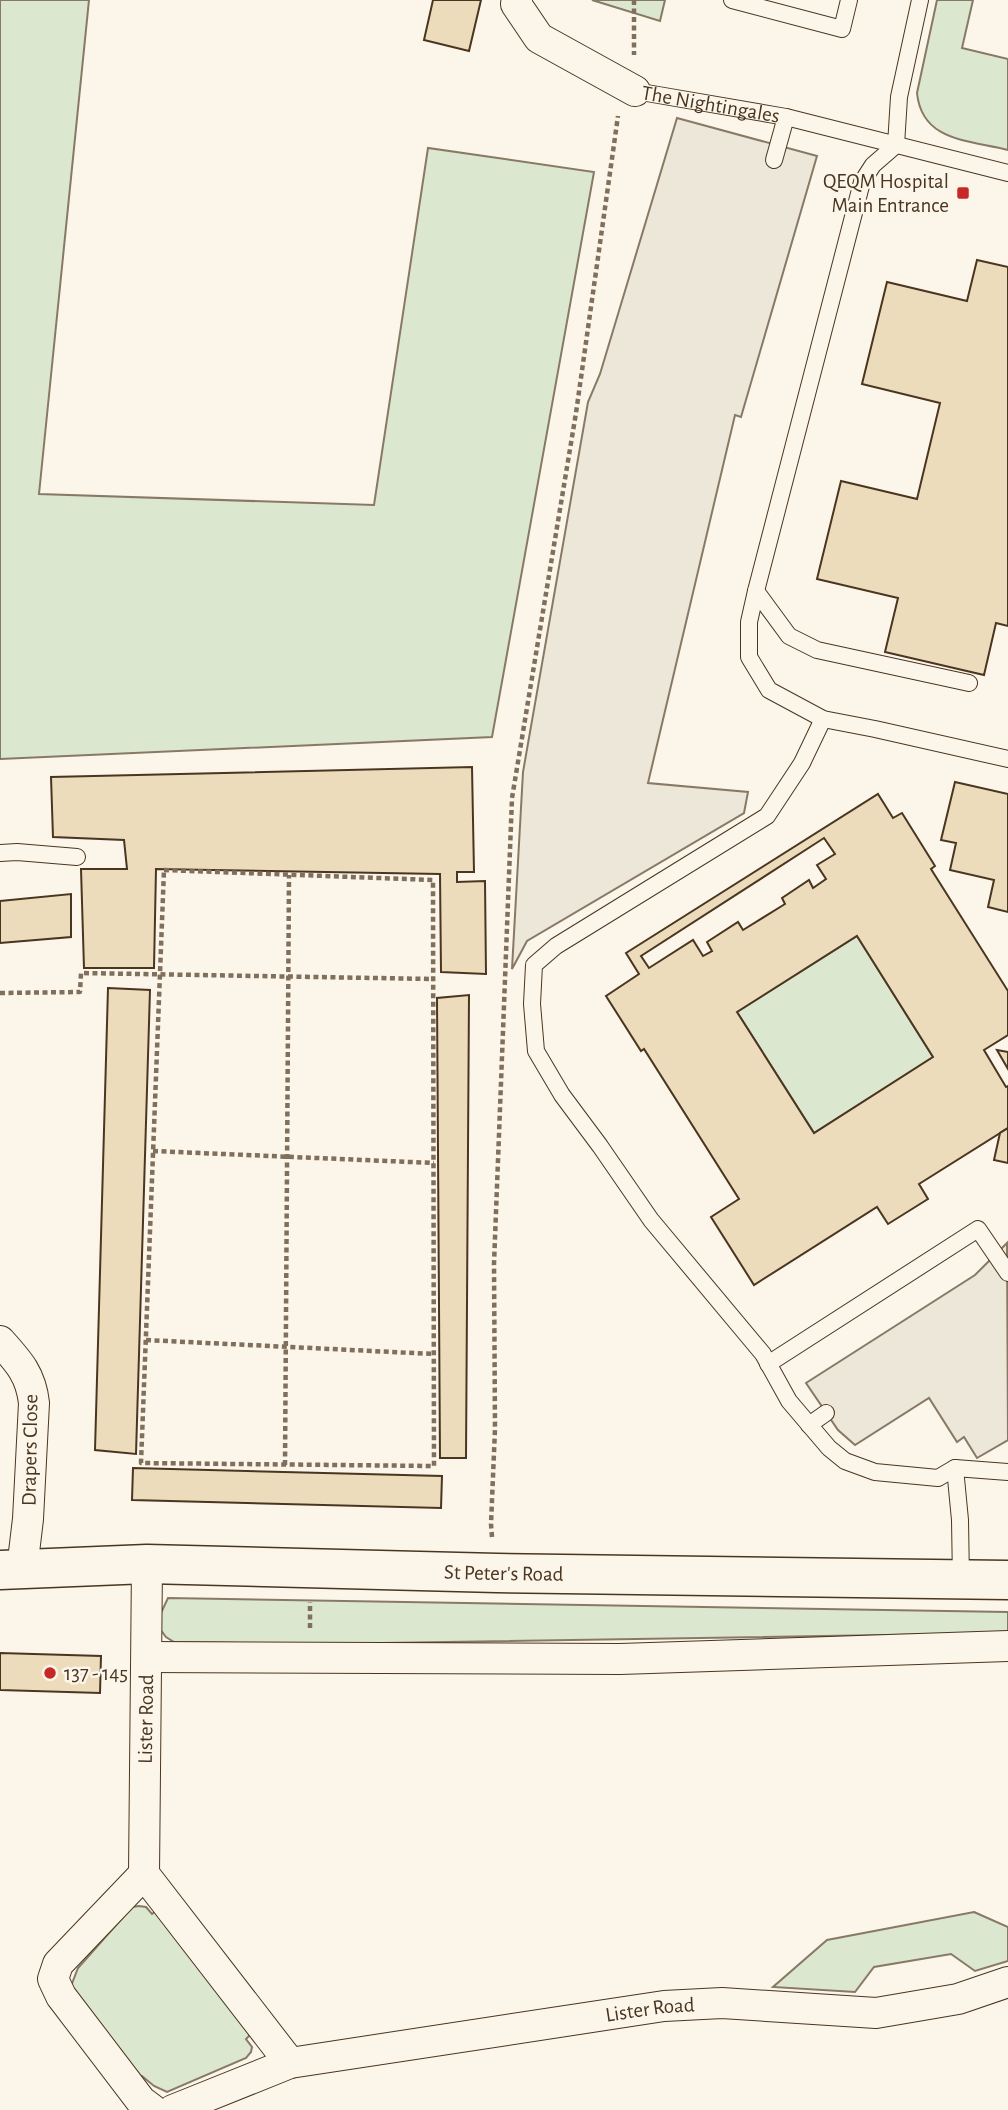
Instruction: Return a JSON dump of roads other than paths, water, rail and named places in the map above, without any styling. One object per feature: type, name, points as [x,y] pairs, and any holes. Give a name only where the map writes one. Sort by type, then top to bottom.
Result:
[{"type":"main road","name":"St Peter's Road","points":[[11,1569],[147,1564],[497,1573],[1008,1580]]},
{"type":"street","name":"The Nightingales","points":[[517,0],[516,4],[539,38],[635,91]]},
{"type":"street","name":"Drapers Close","points":[[0,1342],[26,1372],[34,1403],[28,1519],[11,1569]]},
{"type":"street","name":"Lister Road","points":[[144,1874],[147,1564]]},
{"type":"street","points":[[148,1657],[620,1659],[1008,1646]]},
{"type":"street","points":[[153,2110],[141,2101],[61,1996],[53,1979],[58,1964],[144,1874],[290,2063]]},
{"type":"street","name":"Lister Road","points":[[173,2110],[290,2063],[664,2006],[722,2003],[876,2013],[958,1999],[1008,1982]]},
{"type":"lane","points":[[732,0],[842,29],[849,0]]},
{"type":"lane","points":[[920,0],[899,97],[896,145],[873,165],[862,182],[756,591],[749,622],[749,657],[769,690],[822,719],[1008,759]]},
{"type":"lane","name":"The Nightingales","points":[[635,91],[786,117],[1008,173]]},
{"type":"lane","points":[[774,160],[786,117]]},
{"type":"lane","points":[[756,591],[789,636],[817,650],[969,683]]},
{"type":"lane","points":[[822,719],[802,763],[767,817],[556,946],[534,965],[532,1004],[536,1051],[562,1095],[651,1220],[763,1354],[789,1401],[829,1448],[845,1461],[875,1472],[938,1478],[955,1468],[1008,1472]]},
{"type":"lane","points":[[0,853],[77,856]]},
{"type":"lane","points":[[768,1364],[978,1229],[1008,1273]]},
{"type":"lane","points":[[809,1424],[826,1413]]},
{"type":"lane","points":[[955,1468],[960,1520],[961,1580]]},
{"type":"place","name":"QEQM Hospital Main Entrance","points":[[963,193]]},
{"type":"place","name":"137 - 145","points":[[50,1673]]}]
